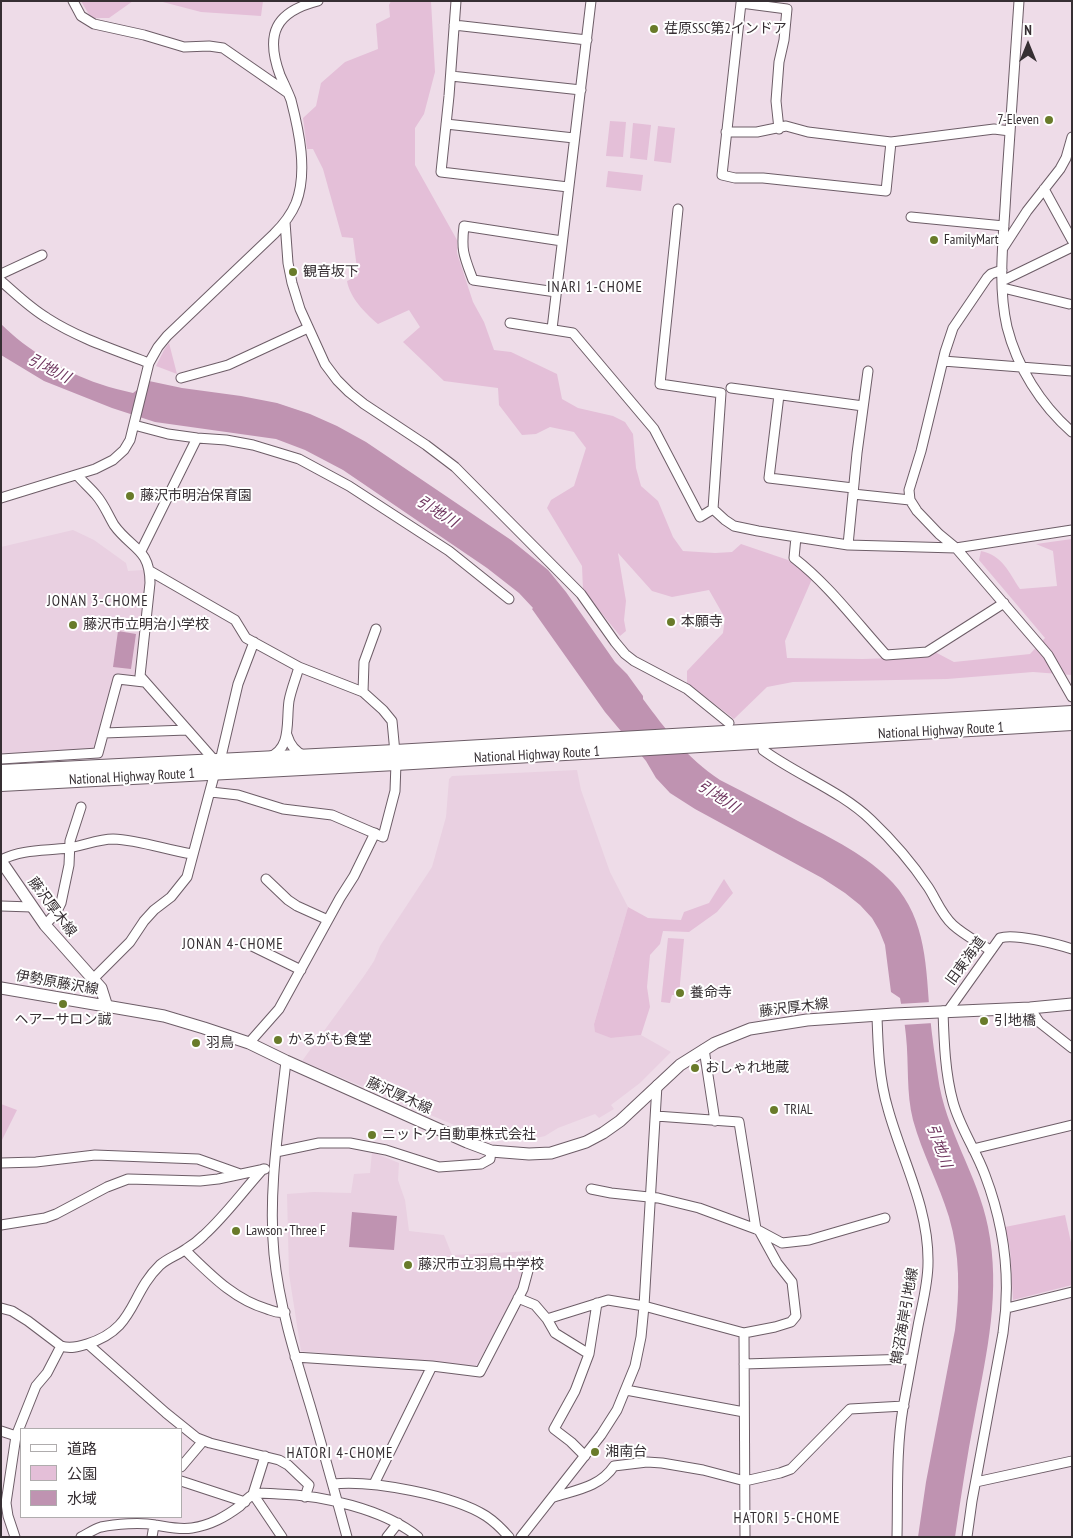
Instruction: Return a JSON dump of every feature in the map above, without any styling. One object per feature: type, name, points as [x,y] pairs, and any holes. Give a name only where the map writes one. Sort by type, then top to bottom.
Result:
[{"type":"highway","name":"National Highway Route 1","points":[[692,740],[1072,713]]},
{"type":"highway","name":"National Highway Route 1","points":[[1,772],[396,758],[692,740],[1072,723]]},
{"type":"highway","name":"National Highway Route 1","points":[[1,784],[217,765],[265,758],[305,756],[396,758]]},
{"type":"main road","name":"藤沢厚木線","points":[[1,861],[45,925],[101,988],[108,1007],[164,1016],[249,1043],[286,1062],[491,1151],[528,1154],[551,1153],[586,1142],[620,1121],[657,1085],[704,1049],[750,1029],[807,1020],[1072,1004]]},
{"type":"main road","name":"伊勢原藤沢線","points":[[1,988],[108,1007]]},
{"type":"street","points":[[73,1],[80,16],[94,24],[184,48],[209,46],[223,48],[288,93]]},
{"type":"street","points":[[1,498],[95,469],[113,460],[127,445],[134,426],[150,363],[158,347],[172,331],[285,222],[296,203],[301,175],[298,133],[288,93],[275,60],[273,44],[276,31],[282,19],[291,10],[318,1]]},
{"type":"street","points":[[456,1],[451,76],[441,172],[568,187]]},
{"type":"street","points":[[552,329],[592,1]]},
{"type":"street","points":[[1019,1],[1004,226],[1002,285],[1008,328],[1023,367],[1038,395],[1049,410],[1072,432]]},
{"type":"street","points":[[779,129],[776,101],[779,62],[784,40],[787,9],[741,3],[722,175],[886,191],[891,142]]},
{"type":"street","points":[[454,25],[587,40]]},
{"type":"street","points":[[451,76],[581,90]]},
{"type":"street","points":[[446,124],[574,138]]},
{"type":"street","points":[[726,132],[756,132],[779,129],[786,126],[808,132],[891,142],[994,129],[1010,130]]},
{"type":"street","points":[[1003,248],[1060,168],[1066,158],[1072,137]]},
{"type":"street","points":[[1044,189],[1072,240]]},
{"type":"street","points":[[678,209],[660,384],[721,393],[714,509],[725,520],[734,526],[848,545],[956,548],[1072,530]]},
{"type":"street","points":[[911,217],[1004,226]]},
{"type":"street","points":[[285,222],[288,263],[292,283],[308,328],[326,364],[337,380],[371,409],[426,444],[455,467],[581,594],[614,642],[634,661],[687,689],[728,722]]},
{"type":"street","points":[[556,292],[473,280],[463,255],[464,226],[562,241]]},
{"type":"street","points":[[1002,285],[1072,247]]},
{"type":"street","points":[[1,274],[42,255]]},
{"type":"street","points":[[1002,270],[991,274],[987,278],[953,328],[909,490],[910,500],[917,511],[956,548],[1048,655],[1072,697]]},
{"type":"street","points":[[1,282],[22,301],[63,327],[150,363]]},
{"type":"street","points":[[1002,285],[1069,304]]},
{"type":"street","points":[[510,323],[572,333],[649,422],[700,517],[714,509]]},
{"type":"street","points":[[181,378],[228,365],[308,328]]},
{"type":"street","points":[[943,360],[1072,371]]},
{"type":"street","points":[[848,545],[868,371]]},
{"type":"street","points":[[731,388],[864,406]]},
{"type":"street","points":[[779,395],[769,478],[910,500]]},
{"type":"street","points":[[134,426],[168,434],[253,445],[299,459],[326,472],[448,552],[509,599]]},
{"type":"street","points":[[141,552],[197,438]]},
{"type":"street","points":[[77,475],[96,495],[115,527],[141,552],[150,571],[147,622],[140,676],[217,765]]},
{"type":"street","points":[[796,537],[794,558],[834,595],[886,655],[927,652],[1004,603]]},
{"type":"street","points":[[150,571],[235,620],[246,638],[299,667],[363,692],[392,721],[396,758],[395,791],[383,837],[332,815],[283,809],[238,795],[210,792]]},
{"type":"street","points":[[363,692],[364,662],[376,629]]},
{"type":"street","points":[[92,980],[130,942],[154,910],[171,897],[187,877],[238,684],[254,642]]},
{"type":"street","points":[[265,758],[281,750],[287,735],[290,700],[299,667]]},
{"type":"street","points":[[1,758],[98,753],[118,679],[144,682]]},
{"type":"street","points":[[104,733],[187,730]]},
{"type":"street","points":[[287,735],[289,743],[298,754],[305,756]]},
{"type":"street","points":[[763,750],[782,764],[843,800],[869,818],[921,877],[944,914],[952,923],[962,932],[990,950]]},
{"type":"street","points":[[45,925],[56,913],[61,903],[69,865],[69,848],[81,807]]},
{"type":"street","points":[[249,1043],[279,1010],[354,876],[375,834]]},
{"type":"street","points":[[1,861],[11,855],[25,852],[69,848],[112,839],[192,854]]},
{"type":"street","points":[[266,879],[297,906],[328,920]]},
{"type":"street","points":[[1,906],[32,907]]},
{"type":"street","name":"旧東海道","points":[[942,1011],[1000,938],[1006,937],[1050,943],[1072,949]]},
{"type":"street","points":[[252,946],[301,970]]},
{"type":"street","points":[[1030,1008],[1040,1022],[1072,1048]]},
{"type":"street","points":[[942,1011],[953,1102],[961,1124],[985,1174],[994,1200],[1007,1276],[1007,1308],[967,1537]]},
{"type":"street","name":"鵠沼海岸引地線","points":[[877,1016],[883,1089],[888,1110],[914,1183],[926,1235],[928,1262],[900,1437],[897,1537]]},
{"type":"street","points":[[704,1049],[715,1121]]},
{"type":"street","points":[[286,1062],[274,1168],[272,1215],[274,1255],[295,1357],[347,1537]]},
{"type":"street","points":[[521,1537],[585,1456],[617,1410],[635,1366],[641,1337],[644,1306],[657,1085]]},
{"type":"street","points":[[548,1319],[608,1300],[644,1306],[744,1333],[791,1322],[796,1316],[792,1282],[776,1263],[758,1230],[738,1122],[656,1116]]},
{"type":"street","points":[[973,1149],[1072,1125]]},
{"type":"street","points":[[276,1152],[319,1143],[350,1143],[386,1150],[440,1167],[481,1164],[490,1159],[491,1151]]},
{"type":"street","points":[[1,1163],[36,1162],[95,1155],[198,1159],[240,1174]]},
{"type":"street","points":[[1,1225],[45,1218],[128,1179],[200,1181],[274,1168]]},
{"type":"street","points":[[1,1308],[12,1311],[60,1346],[66,1348],[88,1344],[110,1333],[119,1327],[128,1316],[153,1273],[172,1256],[185,1250],[205,1234],[264,1170]]},
{"type":"street","points":[[591,1189],[650,1197],[699,1208],[758,1230],[778,1242],[786,1244],[808,1240],[885,1218]]},
{"type":"street","points":[[185,1250],[243,1300],[254,1306],[279,1314],[285,1312]]},
{"type":"street","points":[[295,1357],[432,1366],[480,1372],[523,1289],[529,1267]]},
{"type":"street","points":[[1007,1308],[1072,1292]]},
{"type":"street","points":[[518,1298],[535,1305],[548,1319],[555,1333],[589,1354]]},
{"type":"street","points":[[585,1456],[554,1429],[575,1391],[589,1354],[597,1303]]},
{"type":"street","points":[[744,1333],[745,1537]]},
{"type":"street","points":[[88,1344],[166,1413],[203,1441],[284,1462],[309,1485],[305,1496]]},
{"type":"street","points":[[15,1537],[6,1503],[16,1436],[36,1386],[47,1373],[60,1346]]},
{"type":"street","points":[[744,1364],[912,1360]]},
{"type":"street","points":[[374,1484],[432,1366]]},
{"type":"street","points":[[626,1390],[744,1412]]},
{"type":"street","points":[[554,1497],[601,1481],[614,1466],[647,1462],[682,1466],[745,1481],[780,1473],[791,1469],[850,1410],[904,1406]]},
{"type":"street","points":[[1,1431],[16,1436]]},
{"type":"street","points":[[182,1466],[203,1441]]},
{"type":"street","points":[[80,1537],[102,1527],[136,1520],[172,1529],[205,1526],[220,1519],[245,1502],[253,1494],[266,1456]]},
{"type":"street","points":[[976,1482],[1072,1461]]},
{"type":"street","points":[[182,1481],[245,1502]]},
{"type":"street","points":[[333,1484],[374,1484],[428,1495],[472,1509],[486,1516],[509,1537]]},
{"type":"street","points":[[253,1494],[305,1496],[338,1503],[372,1512],[398,1523],[418,1537]]},
{"type":"street","points":[[253,1494],[282,1537]]},
{"type":"street","points":[[387,1537],[398,1523]]},
{"type":"street","points":[[152,1537],[154,1525]]},
{"type":"shaded area","name":"藤沢市立明治小学校","points":[[73,530],[94,540],[126,563],[128,571],[143,570],[145,574],[146,602],[138,677],[115,674],[109,712],[96,751],[1,753],[1,547]]},
{"type":"shaded area","points":[[577,770],[581,790],[610,872],[628,907],[594,1024],[611,1038],[641,1035],[671,1052],[640,1083],[611,1105],[614,1109],[599,1118],[595,1114],[558,1128],[545,1136],[536,1138],[501,1136],[459,1127],[302,1061],[364,976],[374,961],[380,946],[432,867],[446,817],[449,779],[452,776]]},
{"type":"shaded area","name":"藤沢市立羽鳥中学校","points":[[372,1152],[399,1163],[398,1180],[405,1200],[409,1231],[444,1235],[452,1255],[532,1251],[521,1286],[476,1366],[301,1351],[289,1274],[287,1194],[314,1192],[351,1193],[354,1174],[370,1173]]},
{"type":"green space","points":[[81,1],[133,1],[109,18],[91,18]]},
{"type":"green space","points":[[159,1],[263,1],[261,16],[201,12]]},
{"type":"green space","points":[[391,1],[431,1],[435,72],[424,114],[415,128],[415,165],[457,240],[457,253],[473,302],[484,322],[494,350],[511,352],[557,374],[562,399],[578,408],[613,416],[625,422],[633,434],[636,468],[641,486],[658,501],[673,537],[683,551],[732,552],[741,544],[788,560],[812,579],[785,641],[787,658],[863,659],[923,657],[935,652],[954,662],[1030,654],[1045,638],[979,560],[981,551],[1000,560],[1020,589],[1057,586],[1053,551],[1036,544],[1072,539],[1072,675],[1033,672],[947,679],[793,682],[767,687],[734,719],[687,683],[687,671],[723,633],[725,618],[709,590],[672,597],[652,591],[618,553],[626,601],[624,620],[626,631],[620,636],[583,590],[582,566],[547,508],[551,500],[574,486],[586,448],[574,432],[550,427],[536,434],[522,435],[499,405],[498,388],[444,381],[403,342],[420,327],[409,310],[378,324],[359,305],[351,293],[347,281],[358,276],[353,238],[342,237],[323,169],[313,149],[307,149],[303,118],[316,106],[321,83],[345,62],[378,49],[376,24],[390,17],[389,5]]},
{"type":"green space","points":[[610,121],[626,122],[623,157],[606,156]]},
{"type":"green space","points":[[633,123],[651,125],[647,160],[630,158]]},
{"type":"green space","points":[[658,126],[675,128],[671,163],[654,161]]},
{"type":"green space","points":[[608,171],[643,175],[641,191],[606,187]]},
{"type":"green space","points":[[169,343],[177,374],[156,366]]},
{"type":"green space","points":[[724,879],[733,893],[717,912],[689,932],[663,931],[660,944],[650,955],[647,987],[650,1007],[641,1035],[611,1038],[595,1032],[594,1024],[628,907],[648,918],[681,920],[684,912],[709,903]]},
{"type":"green space","points":[[668,938],[684,939],[679,995],[672,995],[670,1003],[661,1002]]},
{"type":"green space","points":[[1,1104],[17,1110],[1,1142]]},
{"type":"green space","points":[[1065,1215],[1072,1247],[1072,1285],[1013,1300],[1010,1249],[1005,1227]]},
{"type":"water","name":"引地川","points":[[1,324],[22,343],[60,367],[104,385],[133,393],[149,381],[277,403],[310,414],[366,442],[511,540],[548,570],[566,592],[615,662],[627,674],[660,722],[697,762],[720,780],[861,856],[893,883],[904,897],[919,929],[926,963],[932,1032],[942,1097],[954,1134],[977,1189],[988,1227],[992,1251],[993,1298],[988,1345],[955,1537],[918,1537],[926,1482],[955,1330],[958,1302],[957,1259],[949,1217],[913,1120],[909,1099],[906,1031],[900,998],[891,992],[885,945],[872,918],[845,893],[822,878],[695,809],[670,793],[656,778],[646,761],[605,712],[533,608],[519,593],[487,568],[343,470],[305,450],[276,439],[155,422],[112,408],[44,381],[1,355]]},
{"type":"water","points":[[118,631],[136,634],[131,669],[113,667]]},
{"type":"water","points":[[352,1212],[397,1216],[394,1250],[349,1247]]},
{"type":"pier","points":[[932,1002],[933,1023],[902,1025],[898,1004]]},
{"type":"place","name":"荏原SSC第2インドア","points":[[654,29]]},
{"type":"place","name":"7-Eleven","points":[[1049,120]]},
{"type":"place","name":"FamilyMart","points":[[934,240]]},
{"type":"place","name":"観音坂下","points":[[293,272]]},
{"type":"place","name":"藤沢市明治保育園","points":[[130,496]]},
{"type":"place","name":"本願寺","points":[[671,622]]},
{"type":"place","name":"藤沢市立明治小学校","points":[[73,625]]},
{"type":"place","name":"養命寺","points":[[680,993]]},
{"type":"place","name":"ヘアーサロン誠","points":[[63,1004]]},
{"type":"place","name":"引地橋","points":[[984,1021]]},
{"type":"place","name":"かるがも食堂","points":[[278,1040]]},
{"type":"place","name":"羽鳥","points":[[196,1043]]},
{"type":"place","name":"おしゃれ地蔵","points":[[695,1068]]},
{"type":"place","name":"TRIAL","points":[[774,1110]]},
{"type":"place","name":"ニットク自動車株式会社","points":[[372,1135]]},
{"type":"place","name":"Lawson･Three F","points":[[236,1231]]},
{"type":"place","name":"藤沢市立羽鳥中学校","points":[[408,1265]]},
{"type":"place","name":"湘南台","points":[[595,1452]]},
{"type":"district","name":"INARI 1-CHOME","points":[[595,288]]},
{"type":"district","name":"JONAN 3-CHOME","points":[[98,602]]},
{"type":"district","name":"JONAN 4-CHOME","points":[[233,945]]},
{"type":"district","name":"HATORI 4-CHOME","points":[[340,1454]]},
{"type":"district","name":"HATORI 5-CHOME","points":[[787,1519]]}]
